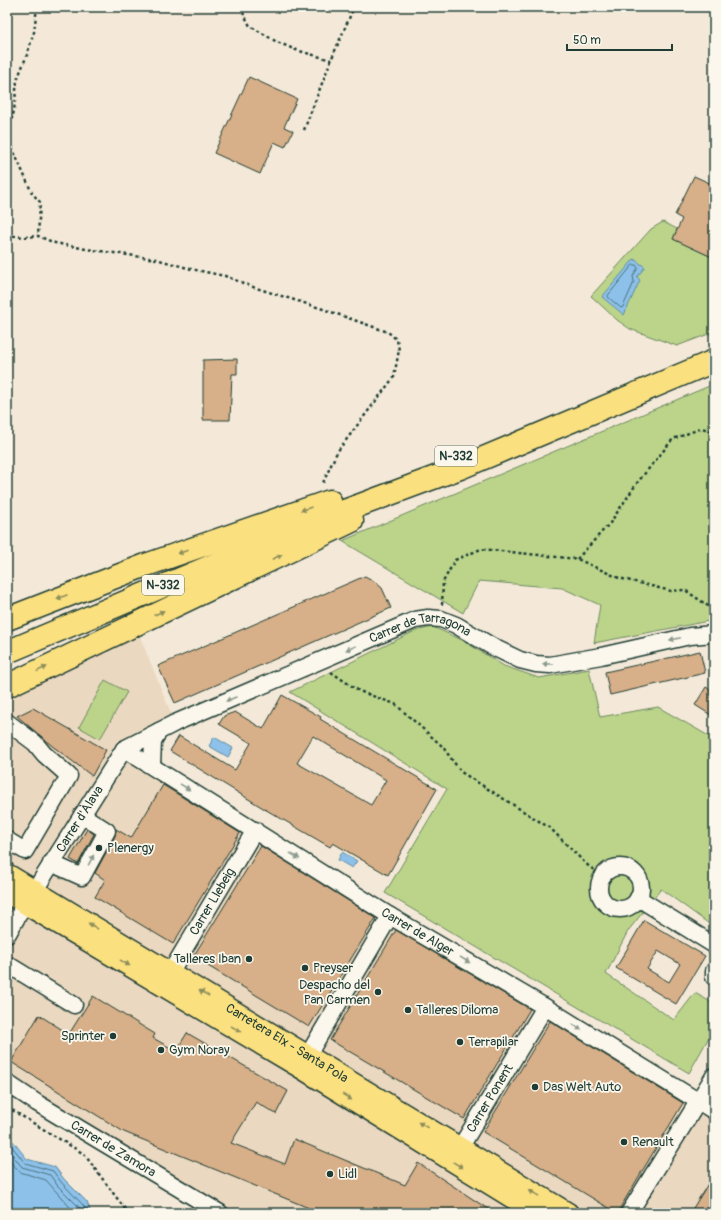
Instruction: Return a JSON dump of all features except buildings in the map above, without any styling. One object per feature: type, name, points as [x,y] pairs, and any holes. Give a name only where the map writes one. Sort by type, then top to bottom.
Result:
[{"type":"highway","name":"N-332","points":[[7,652],[316,513],[436,465],[688,360],[714,347]]},
{"type":"highway","name":"N-332","points":[[316,513],[460,468],[714,361]]},
{"type":"highway","points":[[7,686],[460,468]]},
{"type":"highway","points":[[7,618],[146,565],[316,513]]},
{"type":"main road","name":"Carretera Elx - Santa Pola","points":[[7,874],[30,896],[301,1068],[537,1213]]},
{"type":"main road","name":"Carretera Elx - Santa Pola","points":[[7,892],[30,896],[170,973],[568,1213]]},
{"type":"street","name":"Carrer de Tarragona","points":[[124,749],[159,731],[415,620],[428,618],[441,619],[456,625],[493,647],[520,660],[543,664],[562,663],[601,656],[690,636],[714,634]]},
{"type":"street","points":[[7,722],[36,743],[44,754],[69,776],[25,851],[7,840]]},
{"type":"street","points":[[152,766],[152,741],[159,731]]},
{"type":"street","name":"Carrer de Alger","points":[[124,749],[390,916],[714,1111]]},
{"type":"street","name":"Carrer d'Àlava","points":[[7,935],[30,896],[124,749]]},
{"type":"street","points":[[51,863],[82,876],[107,831],[82,816]]},
{"type":"street","name":"Carrer Llebeig","points":[[170,973],[255,830]]},
{"type":"street","points":[[614,868],[628,868],[634,872],[640,884],[638,898],[628,907],[615,908],[609,905],[600,895],[600,882],[602,876],[607,871],[614,868]]},
{"type":"street","points":[[638,898],[714,945]]},
{"type":"street","points":[[308,1055],[390,916]]},
{"type":"street","points":[[7,964],[74,1005]]},
{"type":"street","points":[[714,971],[714,977]]},
{"type":"street","name":"Carrer Ponent","points":[[460,1148],[544,1008]]},
{"type":"street","points":[[629,1213],[714,1076]]},
{"type":"street","name":"Carrer de Zamora","points":[[7,1082],[37,1103],[220,1213]]},
{"type":"path","points":[[37,7],[34,32],[17,80],[14,110],[10,125],[11,145],[16,159],[32,193],[40,202],[38,236]]},
{"type":"path","points":[[240,7],[250,26],[276,42],[296,50],[331,60]]},
{"type":"path","points":[[304,130],[331,60],[354,7]]},
{"type":"path","points":[[7,235],[23,237],[38,236],[55,243],[78,248],[156,259],[191,269],[225,276],[253,287],[323,309],[388,332],[397,340],[399,350],[394,377],[337,452],[326,479],[317,494],[316,513]]},
{"type":"path","points":[[577,560],[610,523],[637,483],[673,439],[702,428],[714,432]]},
{"type":"path","points":[[441,619],[443,582],[455,560],[481,549],[577,560],[619,578],[671,591],[685,590],[714,610]]},
{"type":"path","points":[[317,662],[359,691],[394,704],[442,746],[461,772],[550,828],[586,864],[602,876]]},
{"type":"path","points":[[7,1107],[84,1154],[128,1213]]},
{"type":"shaded area","points":[[135,624],[175,723],[124,748],[714,1111],[714,1213],[201,1213],[7,1092],[7,686]]},
{"type":"green space","points":[[663,222],[677,229],[673,239],[714,258],[714,332],[677,346],[630,329],[617,320],[591,296],[651,229]]},
{"type":"green space","points":[[714,384],[714,620],[594,643],[600,605],[562,588],[479,581],[463,613],[342,541]]},
{"type":"green space","points":[[433,627],[462,640],[504,666],[539,678],[589,669],[600,717],[658,707],[714,739],[714,925],[712,926],[661,889],[628,931],[606,974],[674,1020],[695,993],[714,1004],[714,1028],[689,1073],[385,893],[447,789],[290,692],[415,631]]},
{"type":"green space","points":[[105,680],[127,692],[100,739],[79,727]]},
{"type":"water","points":[[634,259],[645,267],[637,277],[640,280],[624,315],[602,297]]},
{"type":"water","points":[[214,737],[233,748],[228,757],[209,746]]},
{"type":"water","points":[[342,852],[357,861],[352,868],[338,860]]},
{"type":"water","points":[[7,1139],[12,1140],[27,1159],[55,1167],[64,1179],[87,1202],[91,1213],[7,1213]]},
{"type":"place","name":"Plenergy","points":[[99,848]]},
{"type":"place","name":"Talleres Iban","points":[[249,959]]},
{"type":"place","name":"Preyser","points":[[305,968]]},
{"type":"place","name":"Despacho del Pan Carmen","points":[[378,992]]},
{"type":"place","name":"Talleres Diloma","points":[[408,1010]]},
{"type":"place","name":"Sprinter","points":[[113,1036]]},
{"type":"place","name":"Terrapilar","points":[[460,1042]]},
{"type":"place","name":"Gym Noray","points":[[161,1050]]},
{"type":"place","name":"Das Welt Auto","points":[[535,1087]]},
{"type":"place","name":"Renault","points":[[624,1142]]},
{"type":"place","name":"Lidl","points":[[330,1174]]}]
